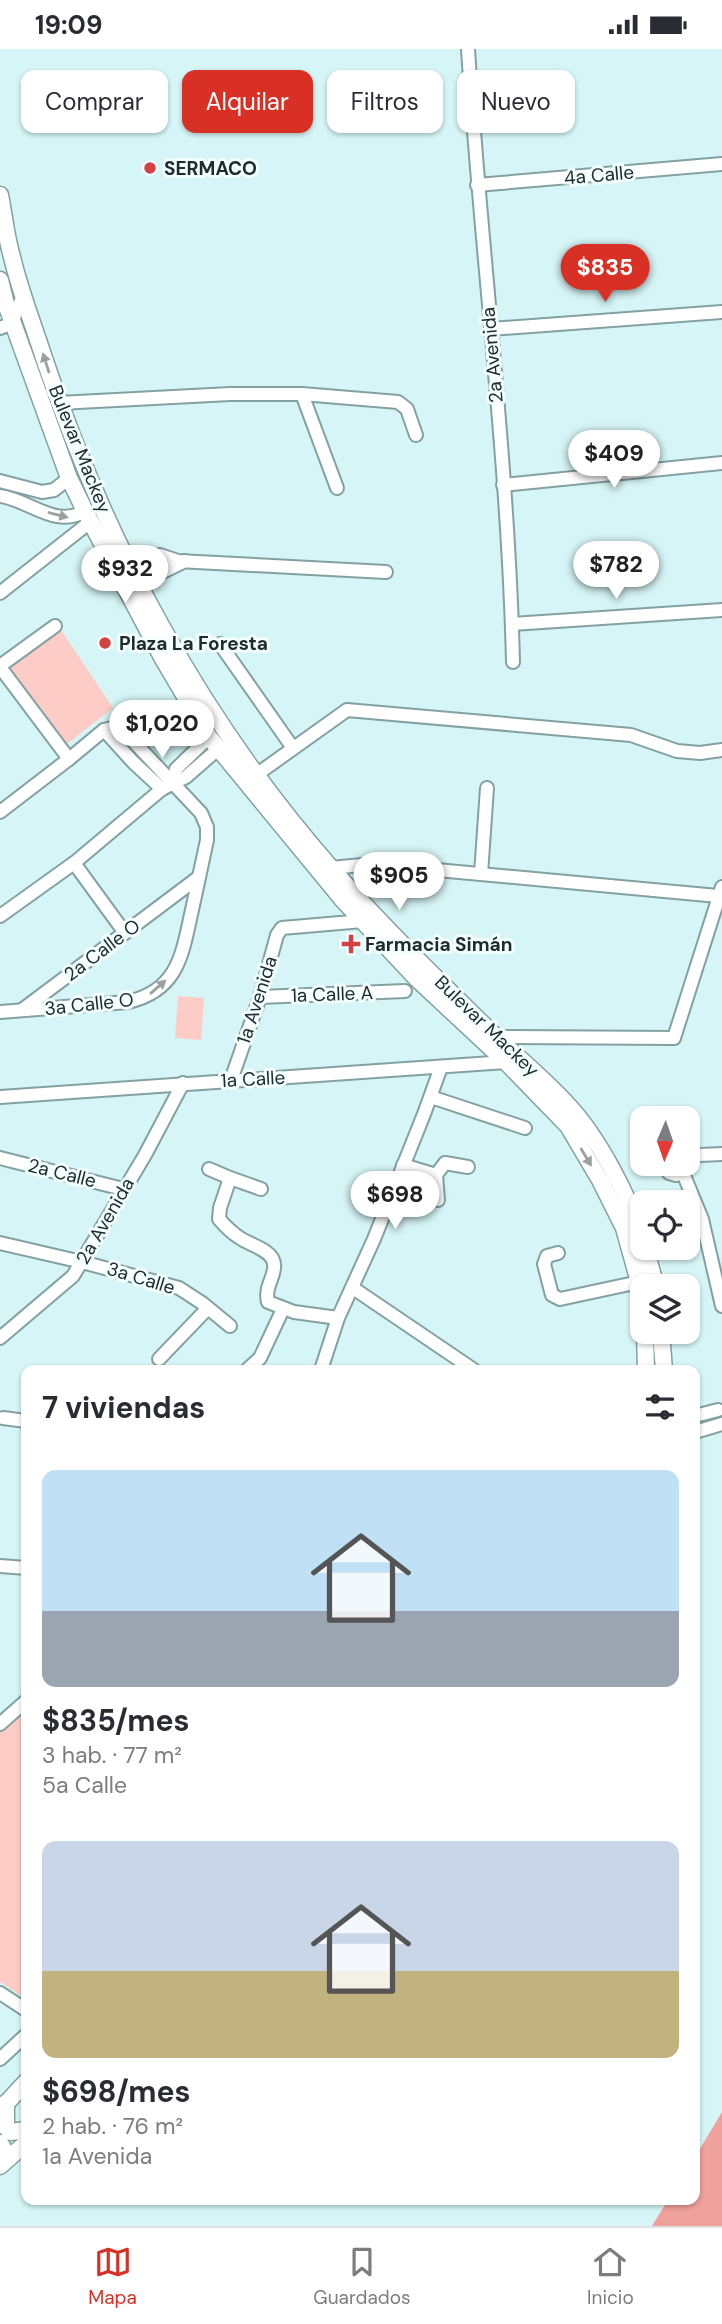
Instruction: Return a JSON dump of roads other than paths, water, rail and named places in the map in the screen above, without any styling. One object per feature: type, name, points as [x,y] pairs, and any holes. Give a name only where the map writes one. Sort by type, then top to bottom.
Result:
[{"type":"main road","name":"Bulevar Mackey","points":[[0,195],[11,256],[59,403],[163,659],[214,743],[342,898],[417,979],[506,1062],[568,1126],[624,1228],[637,1274]]},
{"type":"main road","name":"Bulevar Mackey","points":[[0,280],[7,326],[69,478],[88,517],[130,576],[188,673],[256,775],[331,868],[495,1037],[567,1104],[596,1144],[630,1207]]},
{"type":"main road","points":[[645,1344],[646,1365]]},
{"type":"main road","points":[[662,1344],[664,1365]]},
{"type":"main road","points":[[21,2087],[3,2107],[6,2127],[10,2132],[21,2132]]},
{"type":"main road","points":[[0,2143],[4,2150],[0,2160]]},
{"type":"main road","points":[[0,2166],[21,2147]]},
{"type":"street","name":"2a Avenida","points":[[468,49],[503,485],[513,662]]},
{"type":"street","name":"4a Calle","points":[[477,185],[722,164]]},
{"type":"street","points":[[7,326],[24,295]]},
{"type":"street","points":[[491,329],[722,312]]},
{"type":"street","points":[[59,403],[230,394],[302,394],[398,402],[407,409],[416,435]]},
{"type":"street","points":[[302,394],[337,488]]},
{"type":"street","points":[[503,485],[722,463]]},
{"type":"street","points":[[0,481],[42,492],[54,490],[69,478]]},
{"type":"street","points":[[0,496],[64,518],[88,517]]},
{"type":"street","points":[[0,593],[88,517]]},
{"type":"street","points":[[130,576],[186,561],[386,572]]},
{"type":"street","points":[[512,624],[722,610]]},
{"type":"street","points":[[55,626],[0,666],[69,759]]},
{"type":"street","points":[[220,644],[293,748]]},
{"type":"street","points":[[256,775],[348,710],[631,735],[677,751],[700,753],[722,750]]},
{"type":"street","points":[[0,811],[104,730],[133,762],[168,785],[201,813],[207,827],[207,840],[199,877]]},
{"type":"street","points":[[0,916],[74,863],[168,785],[176,769],[214,743]]},
{"type":"street","points":[[481,874],[487,788]]},
{"type":"street","points":[[74,863],[125,933]]},
{"type":"street","points":[[331,868],[372,864],[720,891],[674,1038],[495,1037]]},
{"type":"street","name":"2a Calle O","points":[[21,1011],[199,877]]},
{"type":"street","name":"3a Calle O","points":[[21,1011],[128,1002],[156,992],[173,973],[185,949],[199,877]]},
{"type":"street","name":"1a Avenida","points":[[231,1080],[260,997],[277,935],[282,928],[363,921]]},
{"type":"street","name":"1a Calle A","points":[[260,997],[405,991]]},
{"type":"street","points":[[0,1012],[21,1011]]},
{"type":"street","name":"1a Calle","points":[[0,1097],[506,1062]]},
{"type":"street","points":[[323,1365],[338,1318],[353,1288],[441,1067]]},
{"type":"street","name":"2a Avenida","points":[[0,1338],[73,1276],[145,1155],[183,1083]]},
{"type":"street","points":[[431,1097],[525,1128]]},
{"type":"street","points":[[700,1155],[722,1154]]},
{"type":"street","name":"2a Calle","points":[[0,1158],[123,1189]]},
{"type":"street","points":[[438,1200],[436,1175],[444,1163],[468,1167]]},
{"type":"street","points":[[402,1165],[436,1175]]},
{"type":"street","points":[[209,1169],[261,1189]]},
{"type":"street","points":[[689,1176],[722,1306]]},
{"type":"street","points":[[230,1178],[219,1219],[239,1238],[270,1254],[275,1268],[267,1288],[268,1301],[283,1309],[338,1318]]},
{"type":"street","name":"3a Calle","points":[[0,1243],[178,1288],[230,1326]]},
{"type":"street","points":[[558,1253],[547,1257],[544,1264],[552,1295],[560,1299],[630,1284]]},
{"type":"street","points":[[353,1288],[467,1365]]},
{"type":"street","points":[[159,1359],[208,1308]]},
{"type":"street","points":[[252,1365],[260,1358],[283,1309]]},
{"type":"street","points":[[700,1415],[718,1410]]},
{"type":"street","points":[[3,1418],[21,1420]]},
{"type":"street","points":[[700,1431],[722,1424]]},
{"type":"street","points":[[0,1566],[21,1568]]},
{"type":"street","points":[[0,1724],[21,1705]]},
{"type":"street","points":[[0,1993],[21,2007]]},
{"type":"street","points":[[0,2059],[21,2040]]},
{"type":"place","name":"SERMACO","points":[[150,168]]},
{"type":"place","name":"Plaza La Foresta","points":[[105,643]]},
{"type":"place","name":"Farmacia Simán","points":[[351,944]]}]
